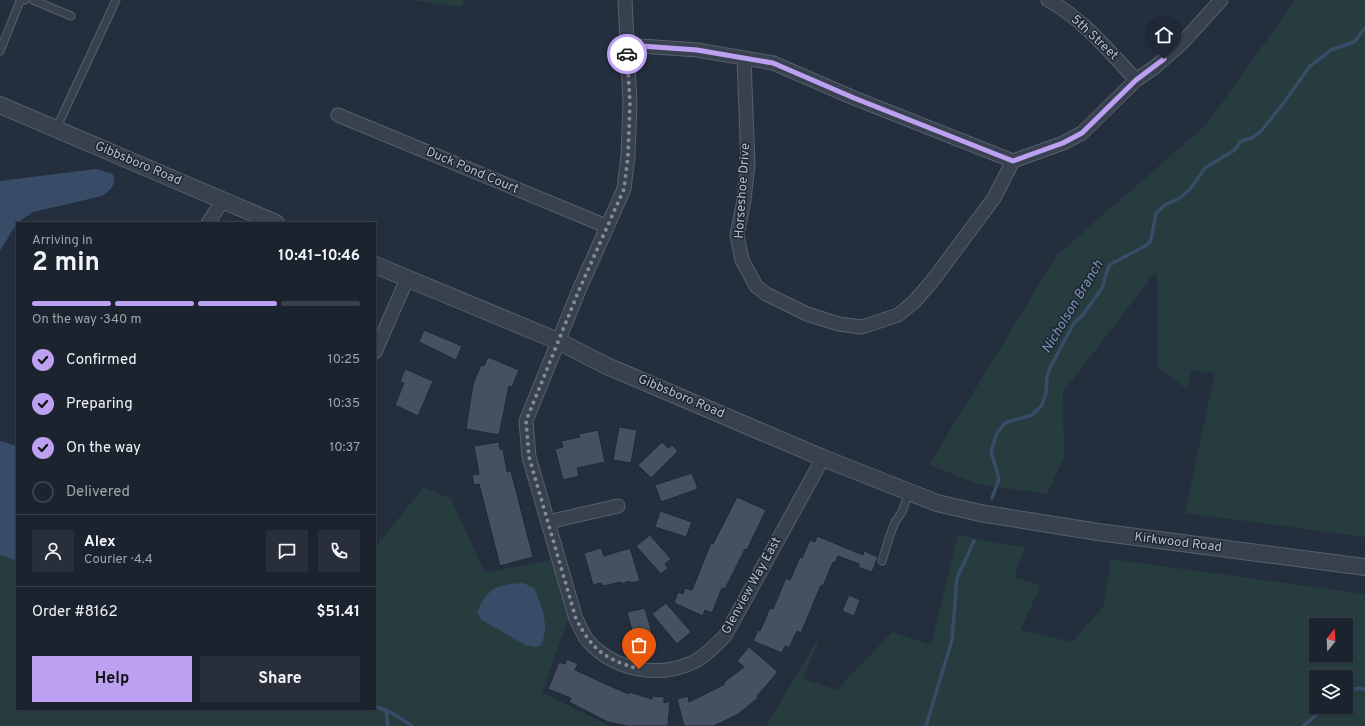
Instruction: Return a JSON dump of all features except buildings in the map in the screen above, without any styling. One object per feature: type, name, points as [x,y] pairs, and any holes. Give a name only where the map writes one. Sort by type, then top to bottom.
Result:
[{"type":"street","name":"Glenview Way East","points":[[625,0],[630,103],[628,156],[624,189],[606,226],[526,421],[529,457],[576,619],[588,640],[602,654],[620,664],[639,669],[667,670],[689,664],[706,654],[725,636],[823,458]]},
{"type":"street","name":"5th Street","points":[[1048,0],[1073,17],[1099,40],[1136,80]]},
{"type":"street","points":[[627,45],[691,49],[773,63],[854,98],[1013,161],[1063,143],[1082,133],[1136,80],[1155,67],[1183,42],[1221,0]]},
{"type":"street","name":"Horseshoe Drive","points":[[744,58],[748,165],[738,235],[742,260],[756,286],[781,303],[807,314],[839,324],[862,327],[898,314],[914,302],[933,280],[994,198],[1013,161]]},
{"type":"street","name":"Gibbsboro Road","points":[[0,105],[274,222]]},
{"type":"street","name":"Duck Pond Court","points":[[338,115],[606,226]]},
{"type":"street","points":[[209,222],[223,200]]},
{"type":"street","name":"Gibbsboro Road","points":[[376,265],[558,341],[607,366],[823,458],[937,503],[992,515]]},
{"type":"street","points":[[376,350],[407,279]]},
{"type":"street","points":[[548,522],[618,506]]},
{"type":"street","name":"Kirkwood Road","points":[[992,515],[1098,532],[1365,567]]},
{"type":"lane","points":[[0,51],[20,1],[25,0]]},
{"type":"lane","points":[[33,0],[71,16]]},
{"type":"lane","points":[[56,129],[116,0]]},
{"type":"lane","points":[[882,561],[895,522],[902,512],[909,492]]},
{"type":"green space","points":[[412,0],[466,0],[461,7]]},
{"type":"green space","points":[[1295,0],[1365,0],[1365,537],[1185,513],[1215,373],[1191,370],[1187,389],[1157,367],[1157,270],[1063,392],[1064,458],[1047,494],[978,484],[929,465],[1057,255],[1207,124]]},
{"type":"green space","points":[[423,488],[451,498],[485,573],[555,559],[571,611],[542,692],[609,726],[0,726],[0,552],[16,559],[16,710],[376,710],[376,547]]},
{"type":"green space","points":[[958,534],[995,543],[1025,547],[1014,577],[1041,585],[1020,630],[1072,642],[1103,607],[1111,559],[1365,594],[1365,726],[766,726],[822,633],[803,679],[837,690],[892,632],[931,645]]},
{"type":"water","points":[[96,169],[113,174],[114,178],[112,187],[102,196],[33,212],[18,222],[16,222],[16,225],[0,251],[0,181]]},
{"type":"water","points":[[0,441],[16,446],[16,561],[0,555]]},
{"type":"water","points":[[523,583],[534,588],[544,616],[544,638],[541,645],[537,647],[525,645],[482,620],[477,612],[481,603],[495,588]]},
{"type":"waterway","name":"Nicholson Branch","points":[[992,498],[999,479],[991,451],[997,433],[1005,423],[1032,415],[1042,405],[1046,393],[1047,377],[1050,368],[1074,323],[1082,316],[1102,288],[1109,265],[1147,245],[1151,240],[1156,213],[1165,205],[1180,198],[1191,188],[1205,168],[1236,149],[1241,141],[1252,138],[1261,131],[1283,104],[1309,67],[1331,50],[1354,42],[1365,28]]},
{"type":"waterway","name":"Nicholson Branch","points":[[926,726],[952,640],[957,578],[974,541]]},
{"type":"waterway","points":[[1353,688],[1365,689]]},
{"type":"waterway","points":[[376,706],[392,713],[412,726]]},
{"type":"waterway","points":[[386,710],[388,726]]},
{"type":"waterway","points":[[1303,726],[1316,714]]},
{"type":"way so far","points":[[627,54],[630,103],[628,156],[624,189],[606,226],[526,421],[529,457],[576,619],[588,640],[602,654],[620,664],[639,669]]},
{"type":"route","points":[[627,54],[627,45],[664,46],[773,63],[854,98],[1013,161],[1063,143],[1082,133],[1136,80],[1164,59]]}]
